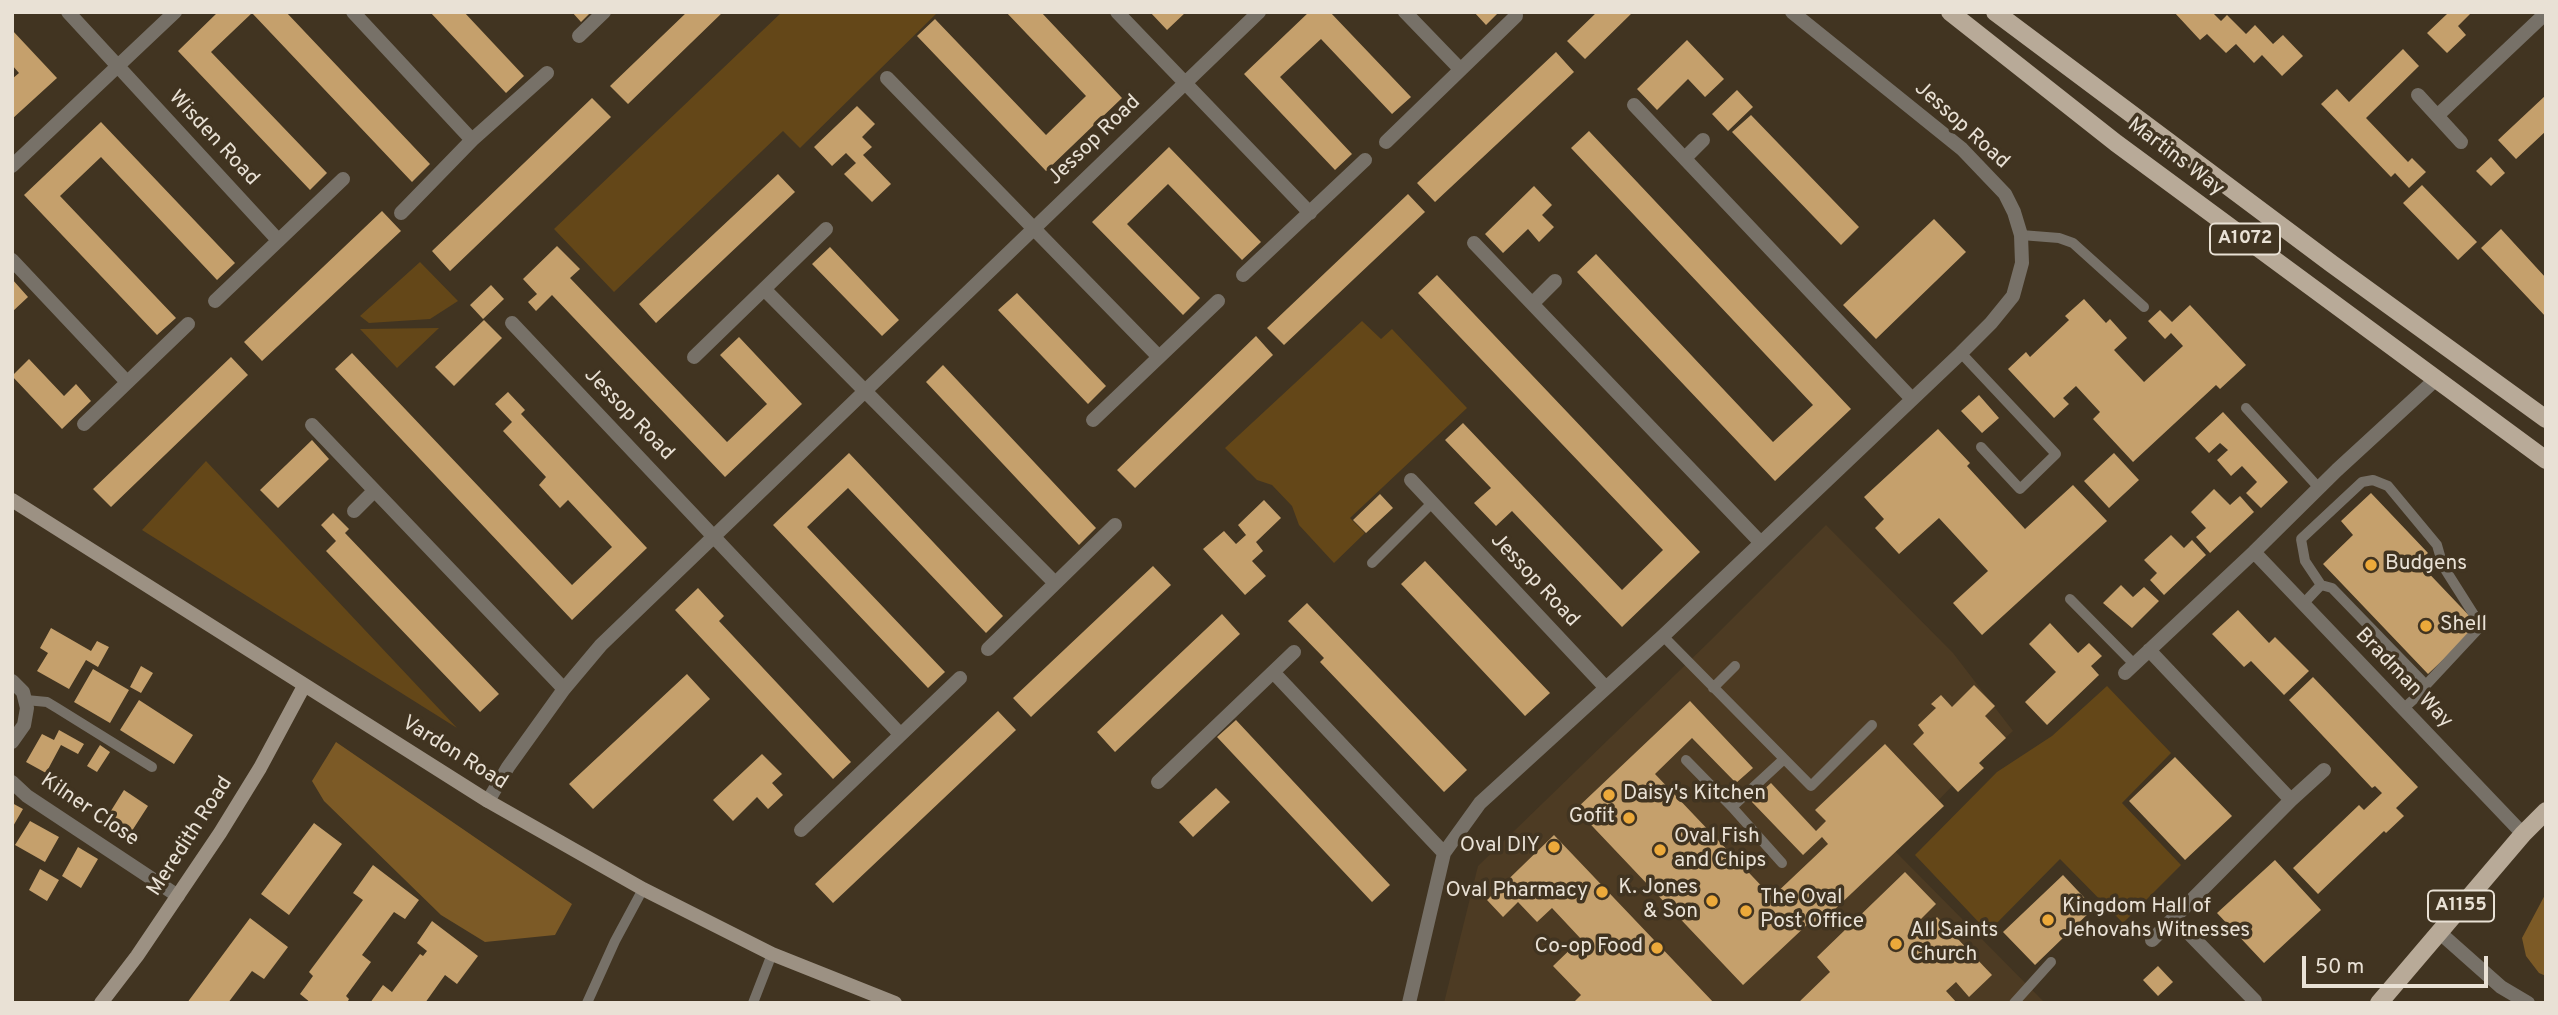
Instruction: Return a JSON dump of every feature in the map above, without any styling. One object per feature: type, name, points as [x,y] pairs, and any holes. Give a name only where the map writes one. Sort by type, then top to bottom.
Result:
[{"type":"main road","name":"Martins Way","points":[[1950,12],[2116,143],[2546,460]]},
{"type":"main road","name":"Martins Way","points":[[1995,12],[2332,264],[2546,419]]},
{"type":"main road","name":"A1155","points":[[2379,1003],[2523,834],[2546,811]]},
{"type":"street","name":"Wisden Road","points":[[68,12],[277,239]]},
{"type":"street","points":[[12,166],[175,12]]},
{"type":"street","points":[[353,12],[472,140]]},
{"type":"street","points":[[579,36],[604,12]]},
{"type":"street","points":[[1117,12],[1310,213]]},
{"type":"street","name":"Jessop Road","points":[[488,801],[508,767],[564,689],[601,645],[1259,12]]},
{"type":"street","points":[[1405,12],[1460,69]]},
{"type":"street","name":"Jessop Road","points":[[1409,1003],[1444,853],[1480,803],[1663,636],[1961,353],[2013,296],[2022,263],[2021,235],[2014,212],[2004,194],[1962,149],[1792,12]]},
{"type":"street","points":[[2437,116],[2546,13]]},
{"type":"street","points":[[1386,142],[1516,16]]},
{"type":"street","points":[[401,213],[472,140],[547,73]]},
{"type":"street","points":[[887,78],[1159,357]]},
{"type":"street","points":[[2418,95],[2461,142]]},
{"type":"street","points":[[1634,104],[1912,399]]},
{"type":"street","points":[[1685,158],[1703,140]]},
{"type":"street","points":[[1243,275],[1365,160]]},
{"type":"street","points":[[215,301],[277,239],[343,179]]},
{"type":"street","points":[[694,356],[826,229]]},
{"type":"street","points":[[1474,243],[1761,543]]},
{"type":"street","points":[[12,260],[126,381]]},
{"type":"street","points":[[1533,303],[1555,281]]},
{"type":"street","points":[[765,289],[1055,582]]},
{"type":"street","points":[[1093,420],[1218,301]]},
{"type":"street","name":"Jessop Road","points":[[512,323],[900,734]]},
{"type":"street","points":[[84,424],[188,324]]},
{"type":"street","points":[[2129,669],[2435,380]]},
{"type":"street","points":[[312,425],[564,689]]},
{"type":"street","name":"Jessop Road","points":[[1411,481],[1606,688]]},
{"type":"street","points":[[354,511],[374,491]]},
{"type":"street","name":"Vardon Road","points":[[12,500],[488,801],[643,889],[772,954],[895,1003]]},
{"type":"street","points":[[988,649],[1115,526]]},
{"type":"street","name":"Bradman Way","points":[[2254,552],[2523,834]]},
{"type":"street","points":[[2149,650],[2291,800]]},
{"type":"street","points":[[1158,782],[1294,652]]},
{"type":"street","points":[[1274,673],[1444,853]]},
{"type":"street","points":[[801,830],[960,678]]},
{"type":"street","points":[[12,681],[23,692],[27,708],[24,724],[12,742]]},
{"type":"street","name":"Meredith Road","points":[[101,1003],[178,896],[260,768],[304,686]]},
{"type":"street","points":[[2152,940],[2324,770]]},
{"type":"street","name":"Kilner Close","points":[[12,782],[27,796],[178,896]]},
{"type":"street","points":[[2174,918],[2255,1002]]},
{"type":"street","points":[[2439,932],[2501,987],[2528,1003]]},
{"type":"lane","points":[[2021,235],[2059,238],[2073,243],[2144,307]]},
{"type":"lane","points":[[1961,353],[2056,454],[2020,489],[1981,447]]},
{"type":"lane","points":[[2246,408],[2319,488]]},
{"type":"lane","points":[[2403,709],[2423,691],[2481,626],[2443,566],[2437,545],[2388,486],[2373,480],[2362,482],[2301,539],[2305,561],[2321,585],[2332,588],[2426,685]]},
{"type":"lane","points":[[1372,563],[1432,503]]},
{"type":"lane","points":[[2304,604],[2321,585]]},
{"type":"lane","points":[[2070,599],[2129,669]]},
{"type":"lane","points":[[1663,636],[1811,786],[1872,725]]},
{"type":"lane","points":[[1713,688],[1735,666]]},
{"type":"lane","points":[[26,700],[47,702],[152,767]]},
{"type":"lane","points":[[1732,807],[1783,759]]},
{"type":"lane","points":[[1686,760],[1782,863]]},
{"type":"lane","points":[[587,1003],[615,941],[643,889]]},
{"type":"lane","points":[[753,1003],[772,954]]},
{"type":"lane","points":[[2014,1003],[2052,962]]},
{"type":"shaded area","points":[[782,12],[938,12],[800,148],[783,131],[614,292],[554,229]]},
{"type":"shaded area","points":[[420,262],[458,301],[430,319],[369,323],[360,316]]},
{"type":"shaded area","points":[[1362,321],[1381,339],[1392,329],[1467,408],[1350,518],[1365,533],[1334,563],[1299,525],[1292,506],[1272,485],[1257,480],[1225,448]]},
{"type":"shaded area","points":[[439,328],[397,368],[360,329]]},
{"type":"shaded area","points":[[206,461],[457,728],[142,530]]},
{"type":"shaded area","points":[[1826,525],[1953,653],[2013,731],[1961,777],[1892,848],[2045,1003],[1444,1003],[1478,866]]},
{"type":"shaded area","points":[[2107,686],[2171,753],[2122,803],[2181,865],[2123,923],[2060,859],[1988,932],[1915,855],[1997,772],[2052,736]]},
{"type":"shaded area","points":[[336,742],[572,904],[555,935],[485,942],[441,915],[324,801],[312,781]]},
{"type":"shaded area","points":[[2546,893],[2546,976],[2539,973],[2526,956],[2522,938]]},
{"type":"building","points":[[218,12],[286,12],[430,164],[412,182],[252,13],[211,52],[327,173],[310,190],[178,51]]},
{"type":"building","points":[[430,12],[464,12],[524,76],[506,93]]},
{"type":"building","points":[[572,12],[591,12],[581,22]]},
{"type":"building","points":[[687,12],[723,12],[628,104],[610,86]]},
{"type":"building","points":[[1006,12],[1041,12],[1122,98],[1046,171],[917,36],[935,19],[1046,135],[1086,96]]},
{"type":"building","points":[[1150,12],[1186,12],[1167,30]]},
{"type":"building","points":[[1309,12],[1330,12],[1411,97],[1392,114],[1321,39],[1280,77],[1352,154],[1335,170],[1244,74]]},
{"type":"building","points":[[1474,12],[1499,12],[1486,25]]},
{"type":"building","points":[[1597,12],[1633,12],[1585,59],[1567,41]]},
{"type":"building","points":[[2174,12],[2212,12],[2221,21],[2227,15],[2246,34],[2255,25],[2273,44],[2283,35],[2303,56],[2282,76],[2262,55],[2254,63],[2236,44],[2226,53],[2207,34],[2200,40]]},
{"type":"building","points":[[2445,12],[2472,12],[2458,26],[2466,35],[2447,53],[2427,33],[2447,14]]},
{"type":"building","points":[[12,30],[57,78],[12,119],[12,79],[19,73],[12,65]]},
{"type":"building","points":[[1687,40],[1724,79],[1705,97],[1688,79],[1657,110],[1637,89]]},
{"type":"building","points":[[2403,49],[2419,66],[2366,118],[2408,162],[2412,158],[2426,172],[2409,188],[2395,173],[2391,177],[2321,104],[2337,89],[2349,102]]},
{"type":"building","points":[[1556,52],[1574,72],[1435,202],[1417,183]]},
{"type":"building","points":[[1737,90],[1753,107],[1728,131],[1712,114]]},
{"type":"building","points":[[2546,95],[2546,131],[2516,159],[2498,140]]},
{"type":"building","points":[[592,98],[611,117],[450,271],[432,251]]},
{"type":"building","points":[[857,106],[875,124],[862,137],[872,147],[863,155],[891,184],[872,202],[844,174],[856,163],[846,153],[832,166],[814,147]]},
{"type":"building","points":[[1751,115],[1859,227],[1841,245],[1732,132]]},
{"type":"building","points":[[101,122],[235,263],[217,280],[101,157],[60,196],[176,318],[157,335],[24,195]]},
{"type":"building","points":[[1589,131],[1851,409],[1775,481],[1577,272],[1596,254],[1773,442],[1813,405],[1571,148]]},
{"type":"building","points":[[1169,147],[1261,242],[1242,260],[1168,184],[1127,224],[1200,298],[1183,315],[1092,222]]},
{"type":"building","points":[[2491,157],[2505,173],[2491,186],[2476,171]]},
{"type":"building","points":[[778,174],[795,192],[656,323],[639,304]]},
{"type":"building","points":[[2422,185],[2477,242],[2458,260],[2403,203]]},
{"type":"building","points":[[1534,186],[1552,205],[1542,215],[1554,227],[1539,242],[1528,229],[1503,253],[1485,234]]},
{"type":"building","points":[[1408,194],[1425,212],[1284,345],[1267,328]]},
{"type":"building","points":[[382,211],[401,231],[262,361],[244,342]]},
{"type":"building","points":[[1934,219],[1966,252],[1876,339],[1843,305]]},
{"type":"building","points":[[2501,229],[2546,278],[2546,317],[2481,248]]},
{"type":"building","points":[[557,246],[580,269],[570,278],[727,442],[767,404],[720,355],[739,337],[802,404],[725,477],[552,295],[536,311],[528,302],[537,294],[523,279]]},
{"type":"building","points":[[830,247],[899,320],[882,336],[812,264]]},
{"type":"building","points":[[1437,275],[1700,552],[1622,627],[1512,511],[1496,526],[1474,503],[1491,488],[1445,440],[1463,423],[1622,590],[1663,550],[1418,293]]},
{"type":"building","points":[[12,279],[28,297],[12,312]]},
{"type":"building","points":[[491,285],[504,299],[483,319],[470,305]]},
{"type":"building","points":[[1017,293],[1106,386],[1088,404],[998,310]]},
{"type":"building","points":[[2084,299],[2106,323],[2110,319],[2127,338],[2114,350],[2144,382],[2183,346],[2171,333],[2165,339],[2148,321],[2160,310],[2172,322],[2190,305],[2246,365],[2220,389],[2216,385],[2133,462],[2093,419],[2100,412],[2076,386],[2063,398],[2069,404],[2054,418],[2008,369],[2026,352],[2030,357],[2069,320],[2065,316]]},
{"type":"building","points":[[484,320],[502,338],[454,386],[435,367]]},
{"type":"building","points":[[1256,336],[1273,355],[1135,488],[1117,470]]},
{"type":"building","points":[[352,353],[572,585],[612,547],[568,500],[560,508],[539,485],[546,477],[503,431],[512,422],[495,404],[508,392],[525,410],[521,414],[647,548],[572,620],[335,369]]},
{"type":"building","points":[[231,357],[248,375],[111,507],[93,489]]},
{"type":"building","points":[[29,359],[64,396],[76,384],[91,401],[62,429],[12,376]]},
{"type":"building","points":[[943,365],[1096,528],[1079,545],[926,382]]},
{"type":"building","points":[[1979,395],[1999,418],[1982,433],[1961,411]]},
{"type":"building","points":[[2223,412],[2288,482],[2261,508],[2246,493],[2257,482],[2242,466],[2231,476],[2217,460],[2228,450],[2220,443],[2209,453],[2195,438]]},
{"type":"building","points":[[1938,429],[1970,463],[1967,466],[2025,529],[2073,485],[2107,521],[1982,635],[1953,603],[1988,571],[1939,518],[1899,554],[1875,528],[1884,519],[1864,497]]},
{"type":"building","points":[[312,440],[329,459],[278,508],[260,490]]},
{"type":"building","points":[[849,453],[1003,616],[986,633],[848,488],[807,527],[945,672],[928,688],[773,525]]},
{"type":"building","points":[[2114,453],[2139,480],[2109,508],[2084,481]]},
{"type":"building","points":[[2214,489],[2230,505],[2240,496],[2254,512],[2210,553],[2196,537],[2206,528],[2191,512]]},
{"type":"building","points":[[2371,493],[2428,553],[2418,562],[2479,626],[2428,674],[2323,564],[2353,535],[2341,521]]},
{"type":"building","points":[[1380,494],[1393,508],[1366,533],[1353,520]]},
{"type":"building","points":[[1264,500],[1281,518],[1256,542],[1263,551],[1252,561],[1266,576],[1245,595],[1203,549],[1224,531],[1236,544],[1246,535],[1238,525]]},
{"type":"building","points":[[333,513],[349,529],[345,533],[499,694],[480,712],[326,551],[336,541],[321,525]]},
{"type":"building","points":[[2171,535],[2184,548],[2192,540],[2206,555],[2164,595],[2150,580],[2157,573],[2144,560]]},
{"type":"building","points":[[1425,561],[1550,693],[1525,716],[1401,584]]},
{"type":"building","points":[[1153,566],[1171,585],[1031,717],[1013,698]]},
{"type":"building","points":[[2121,585],[2133,597],[2144,587],[2159,601],[2132,628],[2103,603]]},
{"type":"building","points":[[698,588],[724,616],[719,621],[851,762],[833,779],[675,610]]},
{"type":"building","points":[[1307,603],[1467,770],[1444,792],[1320,662],[1324,658],[1288,621]]},
{"type":"building","points":[[2238,610],[2269,643],[2275,637],[2309,671],[2284,695],[2251,661],[2244,667],[2212,634]]},
{"type":"building","points":[[1222,614],[1240,634],[1115,752],[1097,732]]},
{"type":"building","points":[[2050,623],[2078,653],[2089,643],[2102,656],[2091,666],[2099,675],[2047,725],[2025,702],[2056,672],[2029,644]]},
{"type":"building","points":[[51,628],[91,651],[97,641],[109,647],[98,667],[86,660],[69,689],[37,671],[48,653],[40,648]]},
{"type":"building","points":[[141,666],[153,673],[141,693],[130,687]]},
{"type":"building","points":[[93,669],[129,690],[110,723],[74,702]]},
{"type":"building","points":[[687,674],[710,699],[593,809],[569,784]]},
{"type":"building","points":[[2313,677],[2418,787],[2396,808],[2404,816],[2386,833],[2384,831],[2318,894],[2293,868],[2359,805],[2364,810],[2382,793],[2375,786],[2372,788],[2289,700]]},
{"type":"building","points":[[1974,685],[1995,706],[1985,716],[2006,738],[1979,763],[1984,768],[1958,792],[1913,744],[1924,733],[1918,725],[1936,708],[1931,704],[1941,695],[1952,707]]},
{"type":"building","points":[[139,700],[193,735],[174,764],[120,730]]},
{"type":"building","points":[[1690,701],[1753,768],[1736,783],[1692,738],[1655,774],[1772,897],[1828,844],[1822,837],[1803,855],[1751,801],[1771,783],[1816,831],[1826,821],[1815,810],[1885,744],[1944,806],[1816,927],[1810,922],[1743,985],[1576,809]]},
{"type":"building","points":[[998,711],[1016,730],[833,903],[815,884]]},
{"type":"building","points":[[1236,720],[1390,885],[1372,902],[1217,737]]},
{"type":"building","points":[[59,730],[84,744],[78,754],[61,745],[46,773],[26,762],[42,734],[54,740]]},
{"type":"building","points":[[100,745],[110,752],[97,772],[87,766]]},
{"type":"building","points":[[762,754],[782,774],[772,783],[783,795],[768,809],[757,797],[733,821],[713,800]]},
{"type":"building","points":[[2175,757],[2232,816],[2185,860],[2129,801]]},
{"type":"building","points":[[1216,788],[1230,802],[1193,837],[1179,822]]},
{"type":"building","points":[[124,790],[148,806],[128,837],[104,822]]},
{"type":"building","points":[[12,803],[23,809],[12,828]]},
{"type":"building","points":[[30,821],[59,837],[45,862],[15,845]]},
{"type":"building","points":[[314,823],[342,844],[289,915],[261,894]]},
{"type":"building","points":[[1554,835],[1714,1003],[1573,1003],[1581,995],[1553,966],[1581,939],[1552,908],[1537,922],[1518,902],[1503,917],[1487,900]]},
{"type":"building","points":[[78,847],[98,859],[81,888],[62,876]]},
{"type":"building","points":[[2275,860],[2321,910],[2264,963],[2217,913]]},
{"type":"building","points":[[373,865],[419,900],[405,919],[394,912],[362,955],[371,962],[346,996],[349,999],[347,1003],[311,1003],[300,994],[313,976],[309,972],[363,900],[353,893]]},
{"type":"building","points":[[40,869],[59,880],[47,901],[29,890]]},
{"type":"building","name":"All Saints Church","points":[[1905,872],[1936,904],[1915,925],[1922,932],[1937,917],[1992,975],[1969,997],[1956,982],[1946,991],[1957,1003],[1798,1003],[1830,972],[1817,957]]},
{"type":"building","name":"Kingdom Hall of Jehovahs Witnesses","points":[[2063,875],[2094,908],[2035,965],[2003,932]]},
{"type":"building","points":[[250,918],[288,947],[264,979],[252,971],[228,1003],[187,1003]]},
{"type":"building","points":[[432,921],[478,956],[457,984],[445,975],[425,1003],[370,1003],[383,985],[392,992],[420,954],[423,956],[427,951],[417,943]]},
{"type":"building","points":[[2158,966],[2173,982],[2158,996],[2143,980]]},
{"type":"place","name":"Budgens","points":[[2371,565]]},
{"type":"place","name":"Shell","points":[[2426,626]]},
{"type":"place","name":"Daisy's Kitchen","points":[[1609,795]]},
{"type":"place","name":"Gofit","points":[[1629,818]]},
{"type":"place","name":"Oval DIY","points":[[1554,847]]},
{"type":"place","name":"Oval Fish and Chips","points":[[1660,850]]},
{"type":"place","name":"Oval Pharmacy","points":[[1602,892]]},
{"type":"place","name":"K. Jones & Son","points":[[1712,901]]},
{"type":"place","name":"The Oval Post Office","points":[[1746,911]]},
{"type":"place","name":"Kingdom Hall of Jehovahs Witnesses","points":[[2048,920]]},
{"type":"place","name":"All Saints Church","points":[[1896,944]]},
{"type":"place","name":"Co-op Food","points":[[1657,948]]}]
